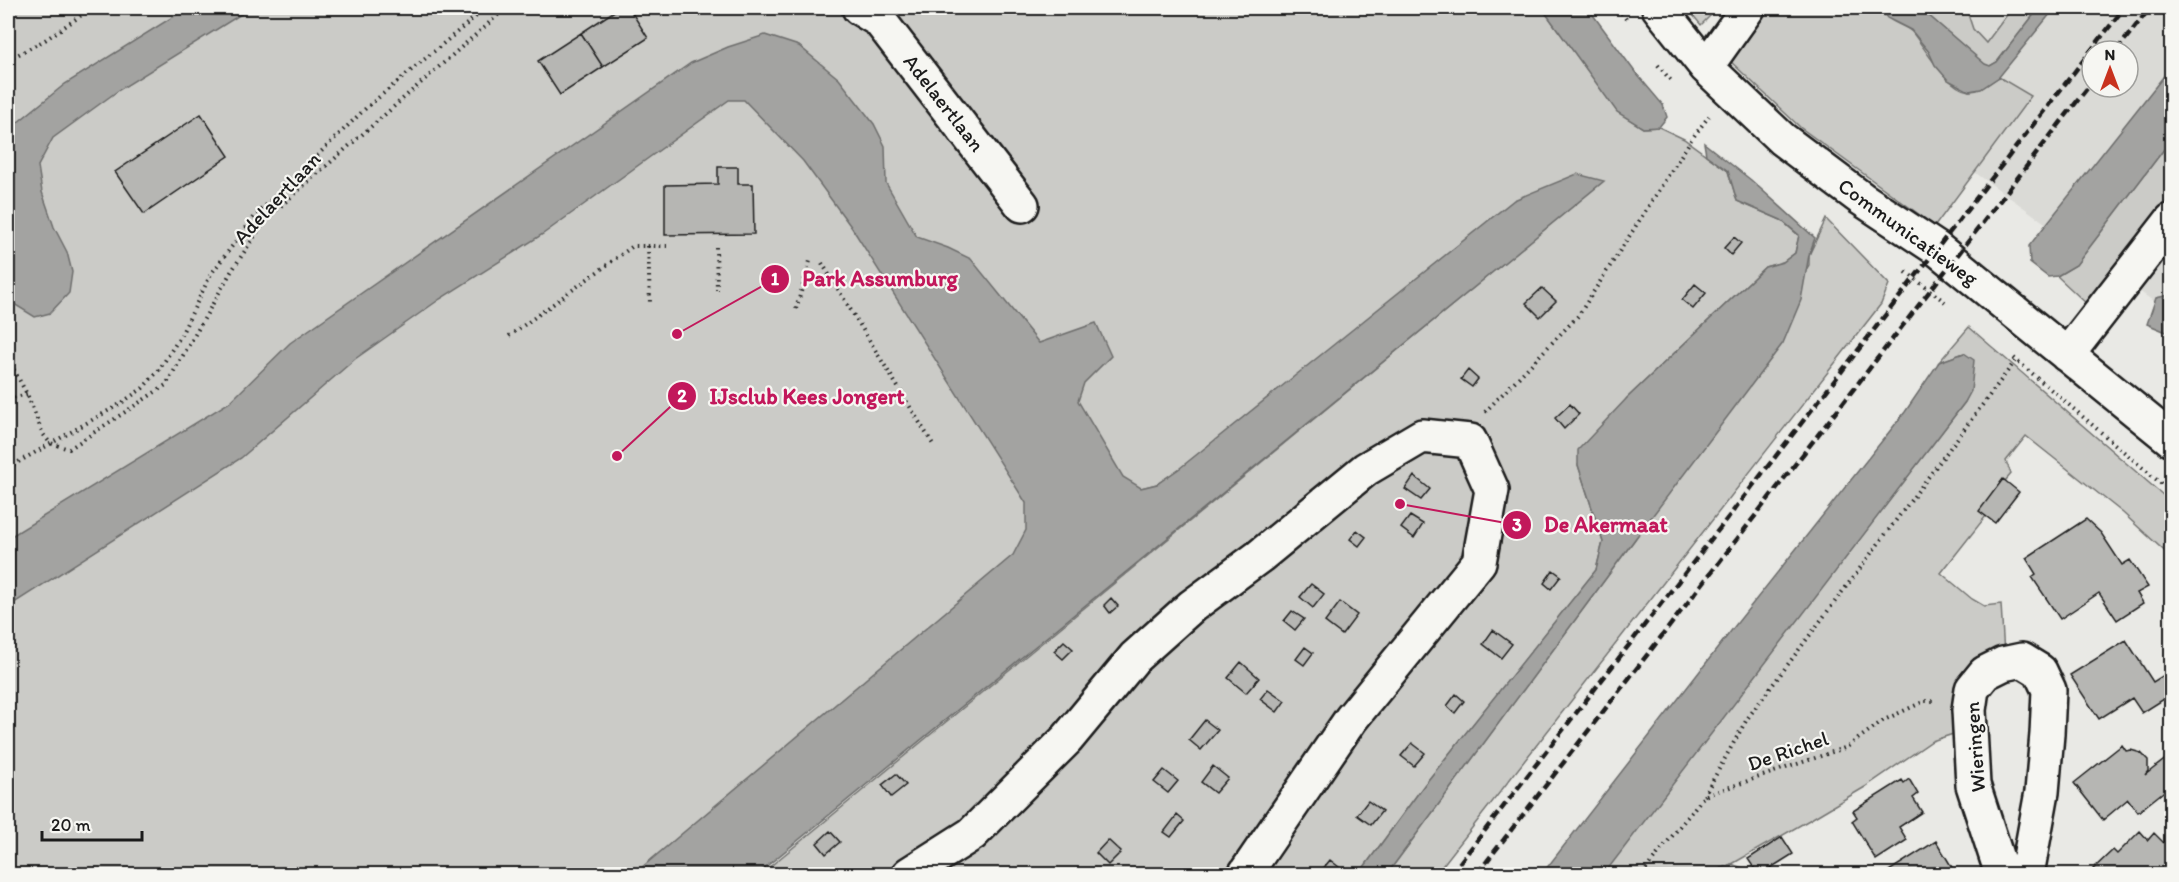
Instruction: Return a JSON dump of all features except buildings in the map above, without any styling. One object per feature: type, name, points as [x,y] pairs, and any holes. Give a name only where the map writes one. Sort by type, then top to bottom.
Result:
[{"type":"street","name":"Adelaertlaan","points":[[859,8],[879,20],[1022,205]]},
{"type":"street","name":"Communicatieweg","points":[[1659,8],[1706,67],[1782,140],[1862,199],[1936,248],[2172,440]]},
{"type":"street","points":[[1706,67],[1748,8]]},
{"type":"street","points":[[2067,355],[2172,220]]},
{"type":"street","points":[[909,874],[972,834],[1067,739],[1135,657],[1192,606],[1260,556],[1366,469],[1422,436],[1470,441],[1492,490],[1479,562],[1351,719],[1245,874]]},
{"type":"street","name":"Wieringen","points":[[2002,874],[1973,785],[1969,710],[1972,689],[1984,673],[2003,664],[2022,660],[2040,671],[2049,690],[2042,792],[2027,874]]},
{"type":"path","points":[[8,60],[45,40],[92,8]]},
{"type":"path","name":"Adelaertlaan","points":[[8,468],[120,404],[143,388],[159,370],[180,337],[211,274],[255,216],[366,108],[486,8]]},
{"type":"path","points":[[8,359],[27,394],[43,434],[50,443],[69,449],[166,385],[231,272],[266,219],[506,8]]},
{"type":"path","points":[[1457,440],[1578,316],[1690,140],[1711,114]]},
{"type":"path","points":[[509,336],[633,246],[668,246]]},
{"type":"path","points":[[648,246],[650,303]]},
{"type":"path","points":[[716,247],[717,290]]},
{"type":"path","points":[[796,309],[810,261]]},
{"type":"path","points":[[822,263],[934,446]]},
{"type":"path","points":[[1642,874],[1704,796],[1747,719],[2016,360]]},
{"type":"path","points":[[8,399],[27,394]]},
{"type":"path","name":"De Richel","points":[[1704,796],[1847,747],[1884,720],[1925,701],[1949,700],[1969,710]]},
{"type":"shaded area","points":[[8,8],[1542,8],[1617,111],[1643,128],[1659,127],[1684,139],[1728,171],[1737,201],[1781,220],[1799,236],[1795,253],[1783,262],[1765,267],[1627,398],[1578,465],[1603,542],[1596,570],[1425,784],[1359,874],[761,874],[1603,181],[1157,484],[1141,488],[709,874],[8,874]]},
{"type":"shaded area","points":[[187,8],[251,8],[119,90],[53,138],[38,166],[42,192],[54,227],[67,252],[72,272],[69,293],[50,313],[35,317],[14,304],[8,286],[8,125],[18,122],[65,84]]},
{"type":"shaded area","points":[[1542,8],[1588,8],[1635,72],[1663,105],[1667,117],[1659,127],[1643,128],[1617,112]]},
{"type":"shaded area","points":[[1687,8],[1718,8],[1701,25]]},
{"type":"shaded area","points":[[1768,8],[1879,8],[1891,20],[1912,32],[1937,67],[1952,83],[1969,91],[1977,90],[1999,77],[2031,96],[1935,226],[1801,128],[1729,60]]},
{"type":"shaded area","points":[[1874,8],[2171,8],[2171,314],[1955,158]]},
{"type":"shaded area","points":[[1879,8],[1920,8],[1990,66],[1997,62],[2039,8],[2055,8],[1999,77],[1981,89],[1969,91],[1948,80],[1911,30],[1887,18]]},
{"type":"shaded area","points":[[1920,8],[1966,8],[1973,29],[1986,43],[2012,8],[2039,8],[1997,62],[1990,66],[1985,65]]},
{"type":"shaded area","points":[[765,35],[799,46],[839,79],[874,124],[885,146],[886,183],[917,237],[971,259],[1039,343],[1096,323],[1111,356],[1084,383],[1078,401],[1123,477],[1141,488],[1157,484],[1180,468],[1514,200],[1577,174],[1604,181],[757,874],[634,874],[1013,555],[1026,530],[1026,503],[852,228],[803,161],[744,100],[729,100],[543,234],[440,299],[355,359],[241,458],[8,607],[8,538],[230,402],[290,343],[691,63],[728,47]]},
{"type":"shaded area","points":[[2171,67],[2171,140],[2076,265],[2057,276],[2048,277],[2030,263],[2029,246]]},
{"type":"shaded area","points":[[2171,140],[2171,198],[2089,306],[2057,276],[2076,265]]},
{"type":"shaded area","points":[[1704,143],[1751,180],[1815,238],[1809,255],[1801,300],[1783,343],[1387,874],[1359,874],[1425,784],[1596,570],[1603,542],[1578,465],[1578,450],[1627,398],[1765,267],[1783,262],[1795,253],[1799,235],[1781,220],[1737,201],[1728,171],[1706,155]]},
{"type":"shaded area","points":[[1826,219],[1889,284],[1881,304],[1436,874],[1387,874],[1635,539],[1809,265],[1809,255]]},
{"type":"shaded area","points":[[2169,295],[2171,297],[2171,334],[2147,324],[2156,298]]},
{"type":"shaded area","points":[[1969,327],[2171,502],[2171,557],[2123,513],[2026,436],[2006,461],[2011,474],[1994,494],[1986,516],[1941,573],[1984,606],[2001,604],[2004,655],[1956,733],[1932,741],[1865,787],[1732,864],[1708,874],[1602,874],[1965,402],[1971,378],[1964,353],[1939,362]]},
{"type":"shaded area","points":[[1964,353],[1974,360],[1971,391],[1965,402],[1604,874],[1542,874],[1905,412],[1939,362]]},
{"type":"shaded area","points":[[1731,864],[1760,874],[1708,874]]},
{"type":"railway","points":[[1451,874],[2124,8]]},
{"type":"railway","points":[[2125,39],[2150,8]]},
{"type":"railway","points":[[1477,874],[2080,97]]},
{"type":"place","name":"Park Assumburg","points":[[677,334]]},
{"type":"place","name":"IJsclub Kees Jongert","points":[[617,456]]},
{"type":"place","name":"De Akermaat","points":[[1400,504]]}]
